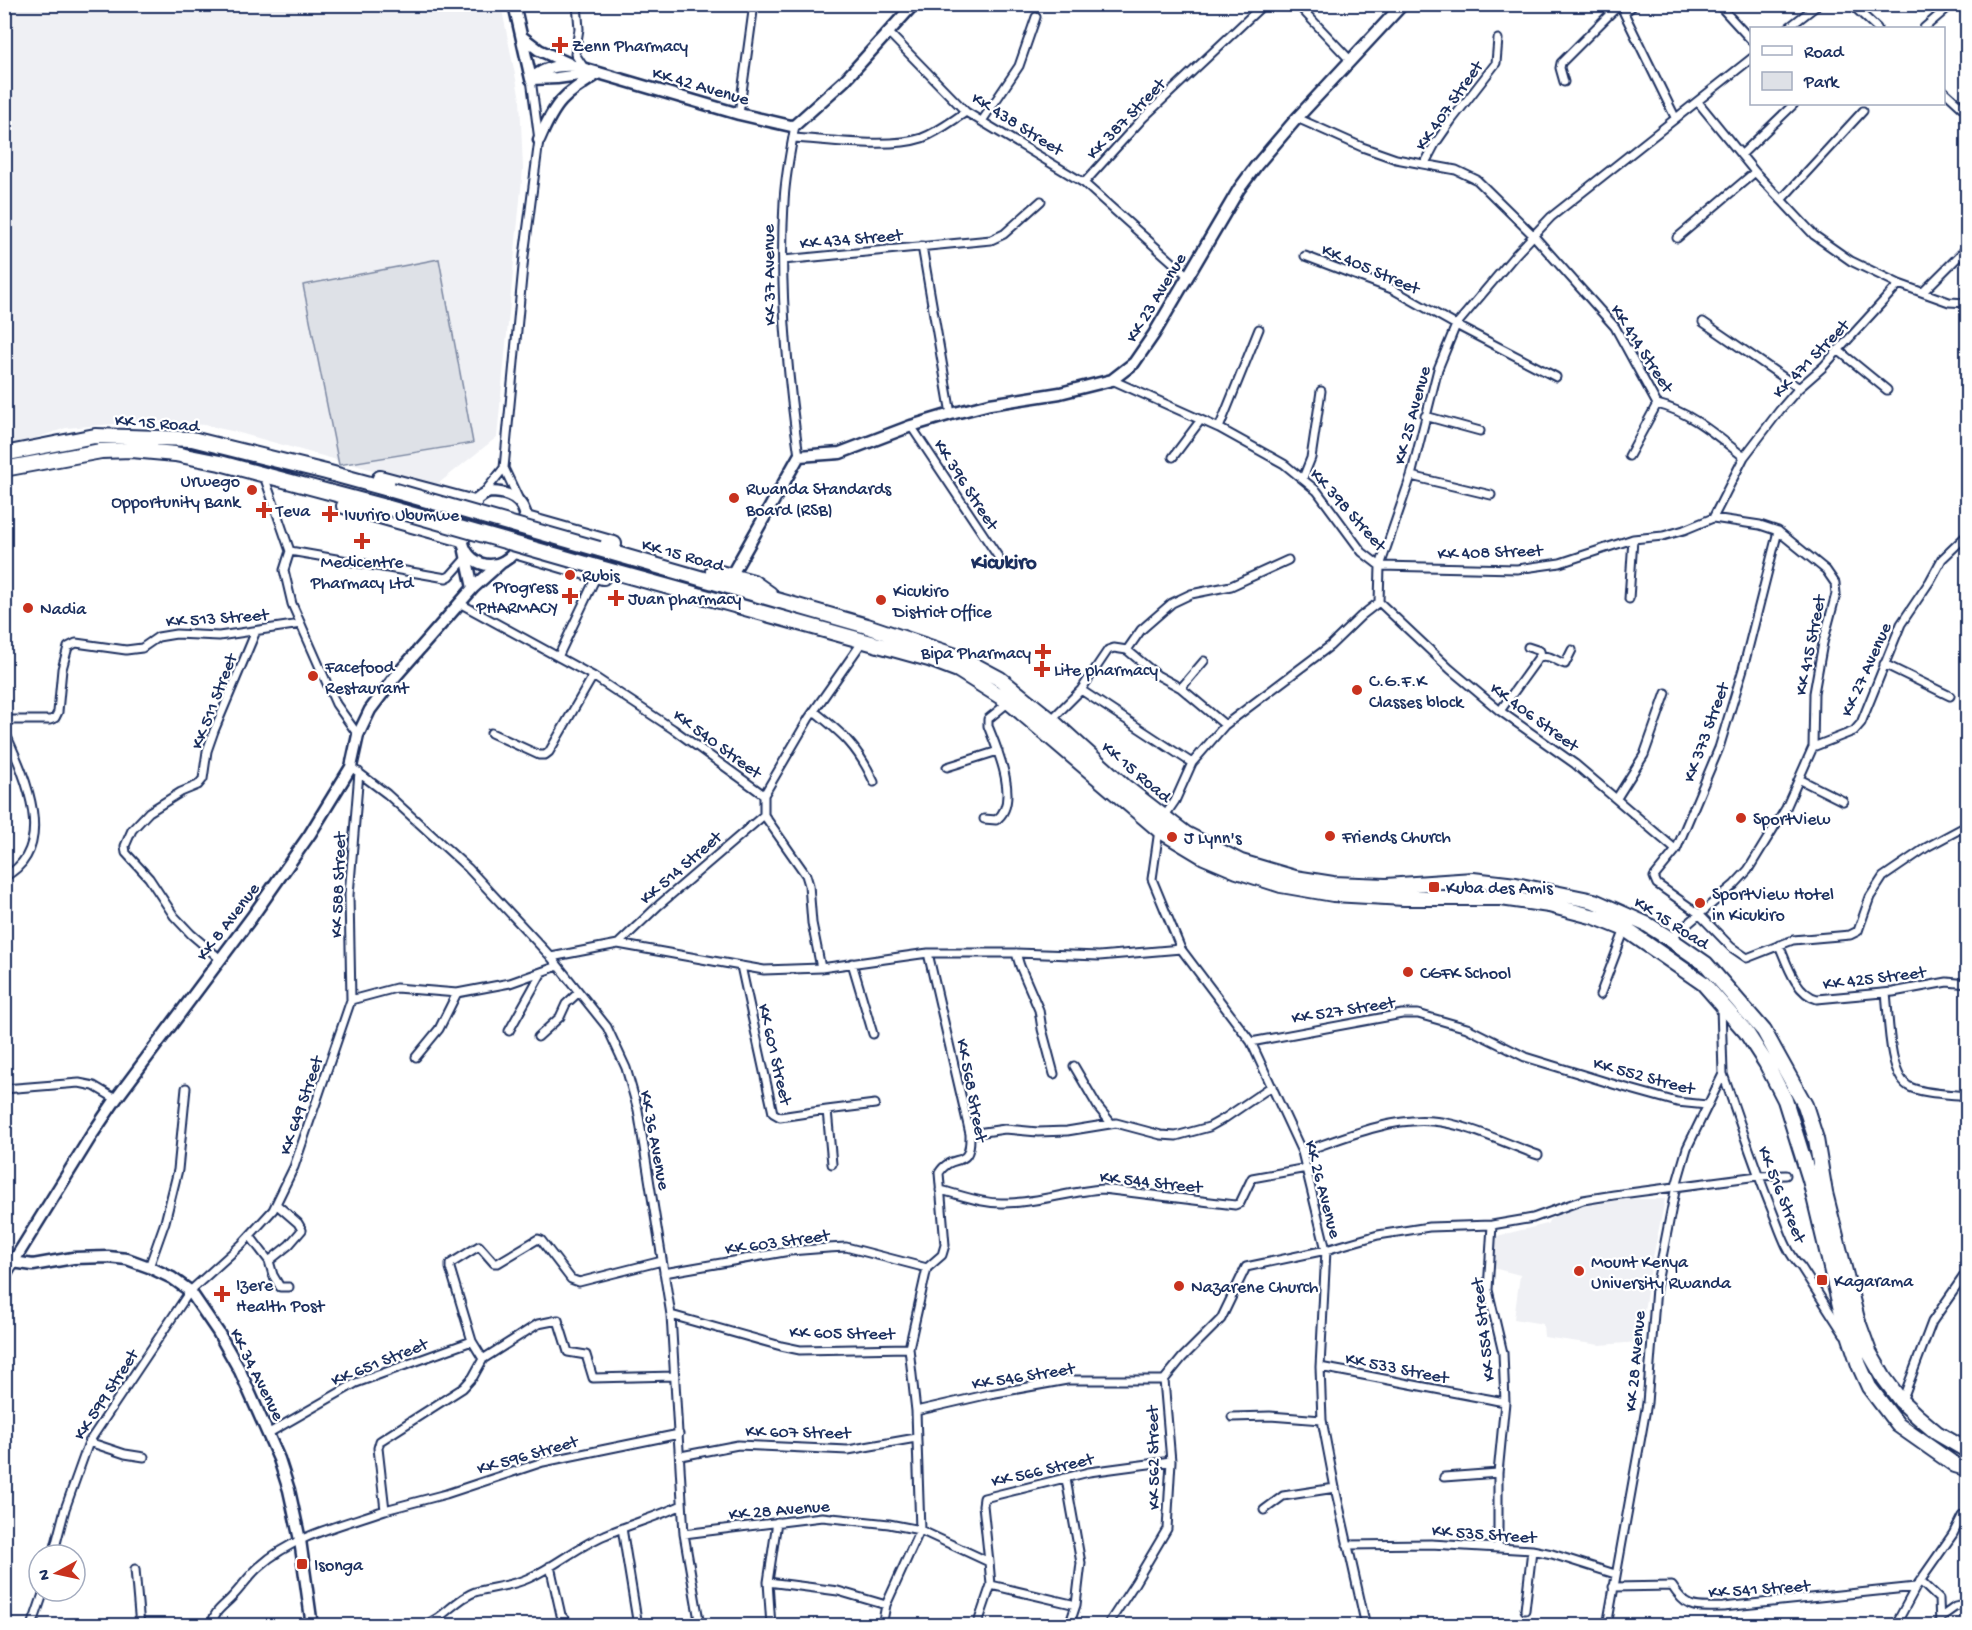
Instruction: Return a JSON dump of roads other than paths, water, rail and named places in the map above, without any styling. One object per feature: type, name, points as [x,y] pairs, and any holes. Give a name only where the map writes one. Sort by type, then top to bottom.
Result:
[{"type":"highway","name":"KK 15 Road","points":[[4,454],[95,436],[192,439],[392,490],[776,599],[959,657],[1000,679],[1051,720],[1124,786],[1161,824],[1241,862],[1295,878],[1333,884],[1367,886],[1473,880],[1516,885],[1594,901],[1640,920],[1706,964],[1764,1031],[1805,1104],[1816,1138],[1826,1193],[1857,1319],[1874,1360],[1901,1401],[1937,1433],[1968,1451]]},
{"type":"highway","name":"KK 15 Road","points":[[4,469],[101,451],[132,450],[179,454],[389,508],[595,571],[863,640],[950,667],[1009,702],[1204,857],[1238,871],[1281,885],[1333,894],[1501,898],[1550,905],[1594,917],[1625,929],[1703,983],[1746,1032],[1766,1063],[1785,1100],[1810,1180],[1840,1310],[1869,1387],[1898,1425],[1961,1467]]},
{"type":"highway","points":[[250,453],[285,453],[478,499]]},
{"type":"highway","points":[[264,476],[299,493],[465,549]]},
{"type":"highway","points":[[524,513],[753,582],[776,599]]},
{"type":"highway","points":[[515,551],[595,571]]},
{"type":"highway","points":[[1659,952],[1670,939]]},
{"type":"main road","points":[[514,4],[531,79]]},
{"type":"main road","points":[[795,125],[844,81],[914,4]]},
{"type":"main road","name":"KK 23 Avenue","points":[[799,456],[840,453],[911,426],[951,414],[990,404],[1060,393],[1112,380],[1134,363],[1154,334],[1256,166],[1297,118],[1403,4]]},
{"type":"main road","points":[[522,38],[539,50],[580,67]]},
{"type":"main road","name":"KK 42 Avenue","points":[[531,79],[540,71],[551,67],[580,67],[739,114],[795,125]]},
{"type":"main road","points":[[539,140],[557,104],[567,94],[599,73]]},
{"type":"main road","name":"KK 42 Avenue","points":[[531,79],[599,73]]},
{"type":"main road","points":[[731,576],[799,456]]},
{"type":"main road","points":[[465,549],[481,564],[490,565],[510,558],[523,538],[524,513],[514,497],[506,493],[490,492],[478,499],[462,529],[465,549],[473,588]]},
{"type":"main road","name":"KK 8 Avenue","points":[[8,1268],[116,1100],[219,958],[252,917],[355,770],[358,735],[370,710],[395,677],[473,588],[502,562]]},
{"type":"main road","name":"KK 34 Avenue","points":[[8,1268],[73,1258],[108,1257],[134,1261],[149,1267],[172,1278],[190,1291],[235,1361],[269,1433],[289,1490],[300,1540],[312,1626]]},
{"type":"street","points":[[577,4],[579,29],[575,54],[580,67]]},
{"type":"street","points":[[739,114],[754,4]]},
{"type":"street","name":"KK 387 Street","points":[[1188,276],[1084,183],[1143,118],[1264,4]]},
{"type":"street","points":[[1297,4],[1350,60]]},
{"type":"street","points":[[1624,13],[1635,4]]},
{"type":"street","points":[[1718,4],[1750,39]]},
{"type":"street","points":[[1789,27],[1819,4]]},
{"type":"street","points":[[1851,4],[1876,27]]},
{"type":"street","points":[[1925,27],[1952,4]]},
{"type":"street","points":[[1564,82],[1561,63],[1618,5],[1676,117]]},
{"type":"street","points":[[982,121],[1019,66],[1036,17]]},
{"type":"street","name":"KK 438 Street","points":[[889,33],[966,112],[1084,183]]},
{"type":"street","name":"KK 407 Street","points":[[1498,39],[1496,63],[1451,121],[1425,163],[1456,170],[1477,180],[1533,235]]},
{"type":"street","name":"KK 25 Avenue","points":[[1379,602],[1380,566],[1411,476],[1438,369],[1456,325],[1533,235],[1566,205],[1750,60]]},
{"type":"street","points":[[524,513],[504,468],[524,256],[539,140],[531,79]]},
{"type":"street","points":[[1945,92],[1968,113]]},
{"type":"street","points":[[1698,102],[1755,172],[1814,235],[1851,261],[1899,284],[1949,302],[1968,303]]},
{"type":"street","points":[[1961,107],[1968,102]]},
{"type":"street","points":[[1741,154],[1793,105]]},
{"type":"street","points":[[1781,200],[1863,111]]},
{"type":"street","points":[[793,138],[867,143],[913,140],[924,137],[966,112]]},
{"type":"street","points":[[1297,118],[1362,147],[1396,159],[1425,163]]},
{"type":"street","name":"KK 37 Avenue","points":[[795,125],[784,200],[783,260],[789,385],[799,456]]},
{"type":"street","points":[[1677,238],[1755,172]]},
{"type":"street","name":"KK 434 Street","points":[[783,260],[991,240],[1004,234],[1041,201]]},
{"type":"street","name":"KK 414 Street","points":[[1533,235],[1615,327],[1657,404],[1674,408],[1698,422],[1744,457]]},
{"type":"street","points":[[922,246],[951,414]]},
{"type":"street","points":[[1923,292],[1968,247]]},
{"type":"street","name":"KK 405 Street","points":[[1305,256],[1392,289],[1556,377]]},
{"type":"street","name":"KK 471 Street","points":[[1713,518],[1744,457],[1799,388],[1823,367],[1899,284]]},
{"type":"street","points":[[1703,322],[1799,388]]},
{"type":"street","points":[[1219,428],[1258,329]]},
{"type":"street","points":[[1838,350],[1887,390]]},
{"type":"street","name":"KK 398 Street","points":[[1112,380],[1219,428],[1250,444],[1303,478],[1317,491],[1362,552],[1380,566]]},
{"type":"street","points":[[1303,478],[1311,458],[1321,391]]},
{"type":"street","points":[[1629,456],[1657,404]]},
{"type":"street","points":[[1425,416],[1480,430]]},
{"type":"street","points":[[1173,457],[1200,421]]},
{"type":"street","name":"KK 396 Street","points":[[911,426],[999,558]]},
{"type":"street","points":[[478,499],[504,468]]},
{"type":"street","points":[[264,476],[290,551],[284,570],[289,595],[336,704],[358,735]]},
{"type":"street","points":[[1411,476],[1491,495]]},
{"type":"street","points":[[1629,598],[1633,539],[1663,536],[1713,518]]},
{"type":"street","name":"KK 415 Street","points":[[1713,518],[1760,525],[1778,531],[1826,570],[1835,583],[1836,594],[1823,644],[1814,693],[1813,747]]},
{"type":"street","name":"KK 373 Street","points":[[1698,913],[1657,884],[1654,877],[1676,850],[1719,748],[1743,669],[1778,531]]},
{"type":"street","name":"KK 27 Avenue","points":[[1813,747],[1854,731],[1861,723],[1901,624],[1942,559],[1968,534]]},
{"type":"street","name":"KK 408 Street","points":[[1380,566],[1517,568],[1560,563],[1633,539]]},
{"type":"street","points":[[290,551],[446,578],[450,576],[465,549]]},
{"type":"street","points":[[1127,650],[1141,630],[1172,603],[1191,594],[1231,586],[1288,560]]},
{"type":"street","points":[[558,657],[595,571]]},
{"type":"street","points":[[1161,824],[1175,801],[1192,763],[1225,725],[1330,646],[1360,616],[1379,602]]},
{"type":"street","name":"KK 406 Street","points":[[1379,602],[1442,662],[1500,711],[1575,764],[1676,850]]},
{"type":"street","name":"KK 540 Street","points":[[461,604],[593,676],[673,729],[764,795],[764,815]]},
{"type":"street","name":"KK 513 Street","points":[[4,720],[50,720],[55,718],[58,712],[64,656],[68,647],[76,643],[126,650],[142,648],[158,637],[176,634],[219,636],[301,624]]},
{"type":"street","name":"KK 511 Street","points":[[219,958],[174,916],[149,878],[126,852],[125,846],[132,830],[149,812],[181,792],[198,785],[203,779],[210,741],[256,631]]},
{"type":"street","points":[[764,795],[814,711],[863,640]]},
{"type":"street","points":[[1528,647],[1540,651],[1541,656]]},
{"type":"street","points":[[1051,720],[1081,690],[1108,650],[1113,648],[1127,650],[1158,675],[1181,688],[1225,725]]},
{"type":"street","points":[[1541,656],[1551,657],[1565,664],[1572,650]]},
{"type":"street","points":[[1500,711],[1541,656]]},
{"type":"street","points":[[1181,688],[1204,661]]},
{"type":"street","points":[[1884,664],[1950,696]]},
{"type":"street","points":[[491,733],[539,755],[545,755],[549,752],[593,676]]},
{"type":"street","points":[[1081,690],[1192,763]]},
{"type":"street","points":[[1617,798],[1644,755],[1666,693]]},
{"type":"street","points":[[984,819],[996,820],[1001,817],[1005,805],[1005,771],[988,726],[988,719],[1009,702]]},
{"type":"street","points":[[814,711],[849,740],[863,759],[874,782]]},
{"type":"street","points":[[4,730],[30,797],[35,826],[34,844],[26,859],[11,874],[4,877]]},
{"type":"street","points":[[1670,939],[1698,913],[1734,885],[1748,870],[1786,808],[1813,747]]},
{"type":"street","points":[[947,767],[998,751]]},
{"type":"street","name":"KK 36 Avenue","points":[[355,770],[387,794],[468,868],[551,957],[607,1027],[626,1068],[638,1110],[671,1315],[684,1534],[700,1626]]},
{"type":"street","name":"KK 588 Street","points":[[351,1000],[349,895],[355,770]]},
{"type":"street","points":[[1799,779],[1842,801]]},
{"type":"street","points":[[764,815],[806,875],[821,968]]},
{"type":"street","name":"KK 514 Street","points":[[618,944],[659,905],[764,815]]},
{"type":"street","name":"KK 26 Avenue","points":[[1161,824],[1152,879],[1180,949],[1251,1041],[1302,1152],[1307,1168],[1326,1250],[1320,1367],[1322,1420],[1366,1626]]},
{"type":"street","points":[[1698,913],[1731,947],[1747,958],[1793,939],[1850,935],[1858,931],[1870,897],[1883,877],[1927,847],[1968,825]]},
{"type":"street","points":[[1600,995],[1625,929]]},
{"type":"street","points":[[551,957],[618,944],[764,969],[821,968],[928,953],[1099,956],[1180,949]]},
{"type":"street","name":"KK 425 Street","points":[[1779,945],[1800,988],[1812,998],[1886,993],[1947,982],[1968,984]]},
{"type":"street","name":"KK 568 Street","points":[[920,1530],[916,1411],[909,1348],[927,1268],[942,1255],[945,1245],[939,1173],[943,1167],[968,1156],[970,1151],[970,1134],[928,953]]},
{"type":"street","points":[[1016,953],[1039,1010],[1054,1074]]},
{"type":"street","points":[[852,963],[873,1034]]},
{"type":"street","points":[[351,1000],[396,988],[457,993],[510,983],[558,966]]},
{"type":"street","name":"KK 601 Street","points":[[741,966],[773,1113],[780,1117],[827,1110]]},
{"type":"street","points":[[509,1031],[542,972]]},
{"type":"street","points":[[538,1037],[560,1017],[566,1004],[579,992]]},
{"type":"street","points":[[416,1058],[438,1029],[457,993]]},
{"type":"street","points":[[1886,993],[1896,1070],[1907,1085],[1919,1089],[1968,1096]]},
{"type":"street","name":"KK 649 Street","points":[[190,1291],[249,1236],[273,1210],[294,1167],[351,1000]]},
{"type":"street","name":"KK 28 Avenue","points":[[1607,1626],[1647,1403],[1656,1288],[1676,1186],[1687,1148],[1723,1074],[1720,1001]]},
{"type":"street","name":"KK 527 Street","points":[[1251,1041],[1402,1014],[1418,1014],[1467,1028],[1525,1057],[1575,1071]]},
{"type":"street","points":[[1074,1066],[1098,1107],[1111,1124]]},
{"type":"street","name":"KK 552 Street","points":[[1575,1071],[1677,1102],[1707,1105]]},
{"type":"street","name":"KK 516 Street","points":[[1723,1074],[1758,1176],[1792,1259],[1801,1268],[1852,1346]]},
{"type":"street","points":[[4,1089],[79,1083],[94,1086],[116,1100]]},
{"type":"street","points":[[970,1134],[1005,1129],[1038,1132],[1067,1131],[1111,1124],[1176,1136],[1209,1127],[1272,1086]]},
{"type":"street","points":[[149,1267],[165,1222],[178,1170],[186,1088]]},
{"type":"street","points":[[832,1164],[827,1110],[875,1104]]},
{"type":"street","points":[[1302,1152],[1370,1129],[1431,1121],[1456,1125],[1538,1155]]},
{"type":"street","name":"KK 544 Street","points":[[940,1190],[1003,1204],[1035,1201],[1084,1190],[1103,1189],[1235,1205],[1240,1203],[1252,1178],[1307,1168]]},
{"type":"street","points":[[1164,1380],[1182,1358],[1221,1319],[1246,1267],[1326,1250],[1378,1235],[1429,1227],[1492,1225],[1533,1218],[1583,1200],[1676,1186],[1786,1175]]},
{"type":"street","points":[[269,1262],[303,1230],[276,1204]]},
{"type":"street","name":"KK 554 Street","points":[[1492,1225],[1488,1290],[1503,1353],[1504,1402],[1498,1473],[1498,1548]]},
{"type":"street","points":[[249,1236],[269,1262],[280,1287],[289,1287]]},
{"type":"street","points":[[483,1359],[472,1341],[450,1264],[479,1246],[494,1263],[498,1263],[538,1239],[541,1240],[571,1279],[579,1282],[662,1261]]},
{"type":"street","name":"KK 603 Street","points":[[664,1273],[790,1251],[846,1247],[927,1268]]},
{"type":"street","points":[[1901,1401],[1932,1322],[1968,1270]]},
{"type":"street","name":"KK 599 Street","points":[[56,1543],[65,1509],[89,1442],[190,1291]]},
{"type":"street","name":"KK 605 Street","points":[[671,1315],[800,1350],[909,1348]]},
{"type":"street","points":[[385,1510],[380,1441],[463,1388],[473,1377],[483,1359],[538,1324],[558,1320],[568,1352],[586,1355],[593,1378],[675,1376]]},
{"type":"street","name":"KK 651 Street","points":[[269,1433],[356,1383],[472,1341]]},
{"type":"street","name":"KK 533 Street","points":[[1320,1367],[1504,1402]]},
{"type":"street","name":"KK 546 Street","points":[[916,1411],[1067,1380],[1164,1380]]},
{"type":"street","name":"KK 562 Street","points":[[1107,1626],[1167,1529],[1171,1461],[1164,1380]]},
{"type":"street","points":[[1232,1417],[1270,1416],[1322,1420]]},
{"type":"street","name":"KK 596 Street","points":[[212,1626],[214,1614],[260,1566],[300,1540],[385,1510],[446,1494],[543,1462],[679,1434]]},
{"type":"street","name":"KK 607 Street","points":[[681,1456],[738,1445],[848,1450],[916,1438]]},
{"type":"street","points":[[89,1442],[125,1454],[144,1457]]},
{"type":"street","points":[[1961,1467],[1968,1451]]},
{"type":"street","name":"KK 566 Street","points":[[990,1562],[984,1498],[1089,1472],[1171,1461]]},
{"type":"street","points":[[1444,1477],[1498,1473]]},
{"type":"street","points":[[1066,1479],[1081,1563],[1076,1605],[1069,1626]]},
{"type":"street","points":[[1264,1510],[1283,1496],[1335,1488]]},
{"type":"street","points":[[421,1626],[437,1619],[474,1593],[515,1584],[582,1546],[622,1528],[664,1514],[682,1504]]},
{"type":"street","points":[[1895,1626],[1918,1584],[1953,1534],[1962,1516],[1968,1512]]},
{"type":"street","name":"KK 28 Avenue","points":[[684,1534],[822,1517],[889,1524],[920,1530],[990,1562]]},
{"type":"street","points":[[771,1626],[768,1582],[777,1522]]},
{"type":"street","points":[[622,1528],[638,1626]]},
{"type":"street","points":[[882,1626],[886,1605],[920,1530]]},
{"type":"street","name":"KK 535 Street","points":[[1347,1545],[1431,1544],[1532,1550],[1615,1574]]},
{"type":"street","points":[[1525,1610],[1532,1550]]},
{"type":"street","points":[[977,1626],[992,1584],[990,1562]]},
{"type":"street","points":[[550,1566],[561,1615],[571,1626]]},
{"type":"street","points":[[135,1569],[141,1626]]},
{"type":"street","points":[[768,1582],[838,1591],[886,1605]]},
{"type":"street","points":[[992,1584],[1076,1605]]},
{"type":"street","points":[[1918,1584],[1940,1599],[1940,1626]]},
{"type":"street","name":"KK 541 Street","points":[[1613,1587],[1672,1586],[1681,1600],[1692,1606],[1723,1607],[1918,1584]]},
{"type":"street","points":[[32,1626],[40,1603]]},
{"type":"street","points":[[1941,1617],[1955,1607],[1968,1604]]},
{"type":"place","name":"Zenn Pharmacy","points":[[560,45]]},
{"type":"place","name":"Urwego Opportunity Bank","points":[[252,490]]},
{"type":"place","name":"Rwanda Standards Board (RSB)","points":[[734,498]]},
{"type":"place","name":"Teva","points":[[264,510]]},
{"type":"place","name":"Ivuriro Ubumwe","points":[[330,514]]},
{"type":"place","name":"Medicentre Pharmacy Ltd","points":[[362,541]]},
{"type":"place","name":"Rubis","points":[[570,575]]},
{"type":"place","name":"Progress PHARMACY","points":[[570,596]]},
{"type":"place","name":"Juan pharmacy","points":[[616,598]]},
{"type":"place","name":"Kicukiro District Office","points":[[881,600]]},
{"type":"place","name":"Nadia","points":[[28,608]]},
{"type":"place","name":"Bipa Pharmacy","points":[[1043,652]]},
{"type":"place","name":"Lite pharmacy","points":[[1042,669]]},
{"type":"place","name":"Facefood Restaurant","points":[[313,676]]},
{"type":"place","name":"C.G.F.K Classes block","points":[[1357,690]]},
{"type":"place","name":"SportView","points":[[1741,818]]},
{"type":"place","name":"Friends Church","points":[[1330,836]]},
{"type":"place","name":"J Lynn's","points":[[1172,837]]},
{"type":"place","name":"Kuba des Amis","points":[[1434,887]]},
{"type":"place","name":"SportView Hotel in Kicukiro","points":[[1700,903]]},
{"type":"place","name":"CGFK School","points":[[1408,972]]},
{"type":"place","name":"Mount Kenya University Rwanda","points":[[1579,1271]]},
{"type":"place","name":"Kagarama","points":[[1822,1280]]},
{"type":"place","name":"Nazarene Church","points":[[1179,1286]]},
{"type":"place","name":"Izere Health Post","points":[[222,1294]]},
{"type":"place","name":"Isonga","points":[[302,1564]]},
{"type":"district","name":"Kicukiro","points":[[1004,561]]}]
